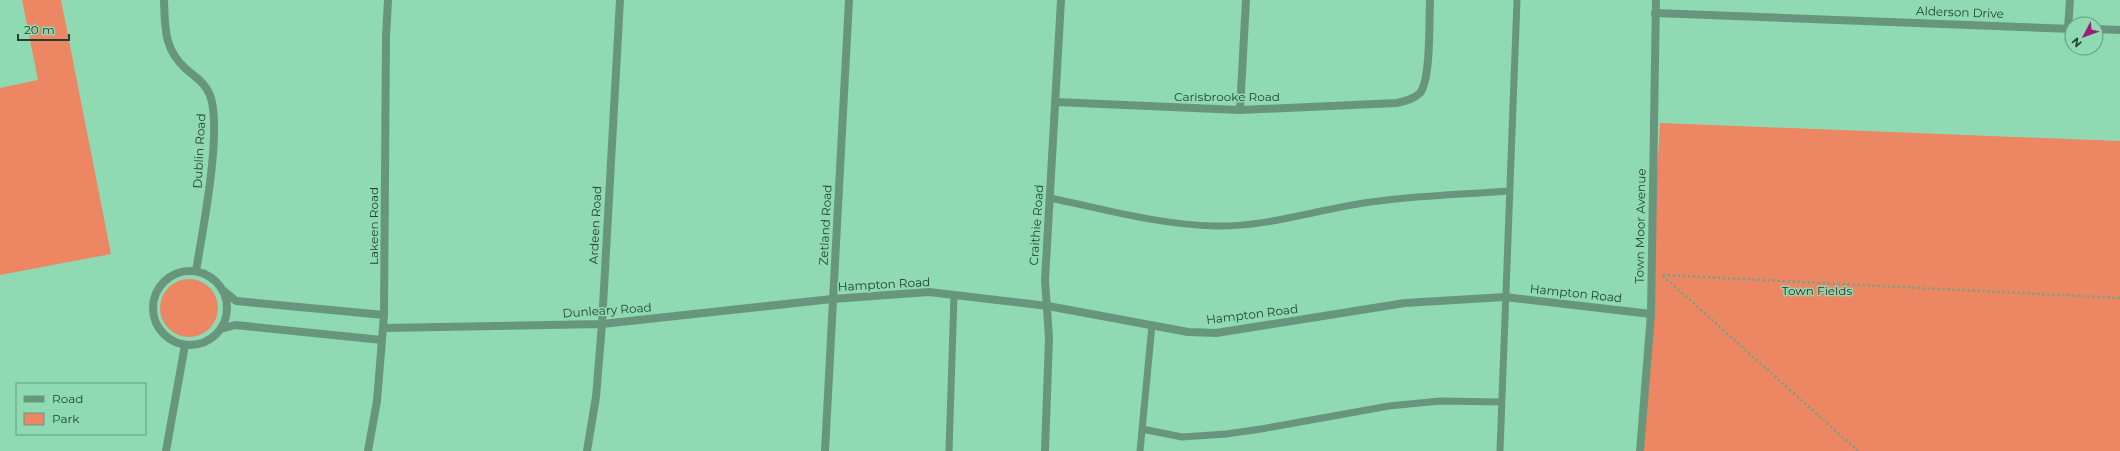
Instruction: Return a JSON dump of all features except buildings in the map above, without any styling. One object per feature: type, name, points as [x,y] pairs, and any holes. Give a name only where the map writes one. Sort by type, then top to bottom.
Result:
[{"type":"street","name":"Dublin Road","points":[[164,0],[167,42],[174,57],[200,80],[209,93],[213,106],[214,129],[208,198],[196,271]]},
{"type":"street","name":"Lakeen Road","points":[[368,451],[377,400],[384,315],[386,45],[388,0]]},
{"type":"street","name":"Ardeen Road","points":[[587,451],[596,397],[602,324],[620,0]]},
{"type":"street","name":"Zetland Road","points":[[825,451],[849,0]]},
{"type":"street","name":"Craithie Road","points":[[1045,451],[1049,338],[1048,306],[1045,280],[1061,0]]},
{"type":"street","points":[[1240,110],[1246,0]]},
{"type":"street","name":"Carisbrooke Road","points":[[1056,102],[1240,110],[1397,103],[1410,100],[1420,93],[1426,81],[1430,0]]},
{"type":"street","name":"Town Moor Avenue","points":[[1640,451],[1651,314],[1656,0]]},
{"type":"street","points":[[2070,0],[2070,16]]},
{"type":"street","name":"Alderson Drive","points":[[1655,13],[2064,28]]},
{"type":"street","points":[[2104,29],[2120,30]]},
{"type":"street","points":[[224,291],[227,303],[227,316],[216,336],[204,343],[185,346],[168,339],[158,328],[154,318],[152,306],[156,292],[163,282],[173,274],[187,270],[196,271],[214,279],[224,291],[236,301],[384,315]]},
{"type":"street","name":"Hampton Road","points":[[832,299],[929,292],[1048,306],[1188,332],[1216,333],[1405,303],[1505,297],[1651,314]]},
{"type":"street","name":"Dunleary Road","points":[[383,328],[602,324],[832,299]]},
{"type":"street","points":[[220,329],[235,325],[382,340]]},
{"type":"street","points":[[166,451],[185,346]]},
{"type":"lane","points":[[1500,451],[1517,0]]},
{"type":"lane","points":[[1050,198],[1172,222],[1214,226],[1275,222],[1360,204],[1422,196],[1509,191]]},
{"type":"lane","points":[[949,451],[954,295]]},
{"type":"lane","points":[[1140,451],[1152,325]]},
{"type":"lane","points":[[1142,429],[1167,435],[1189,436],[1261,429],[1389,406],[1440,401],[1501,402]]},
{"type":"path","points":[[1858,451],[1663,275],[2120,298]]},
{"type":"green space","points":[[22,0],[61,0],[111,254],[0,275],[0,88],[38,80]]},
{"type":"green space","name":"Town Fields","points":[[1660,123],[2120,141],[2120,451],[1640,451]]},
{"type":"green space","points":[[189,279],[200,281],[213,292],[216,297],[218,308],[216,319],[205,332],[200,335],[189,337],[178,335],[165,324],[162,319],[160,308],[162,297],[173,284],[178,281]]}]
